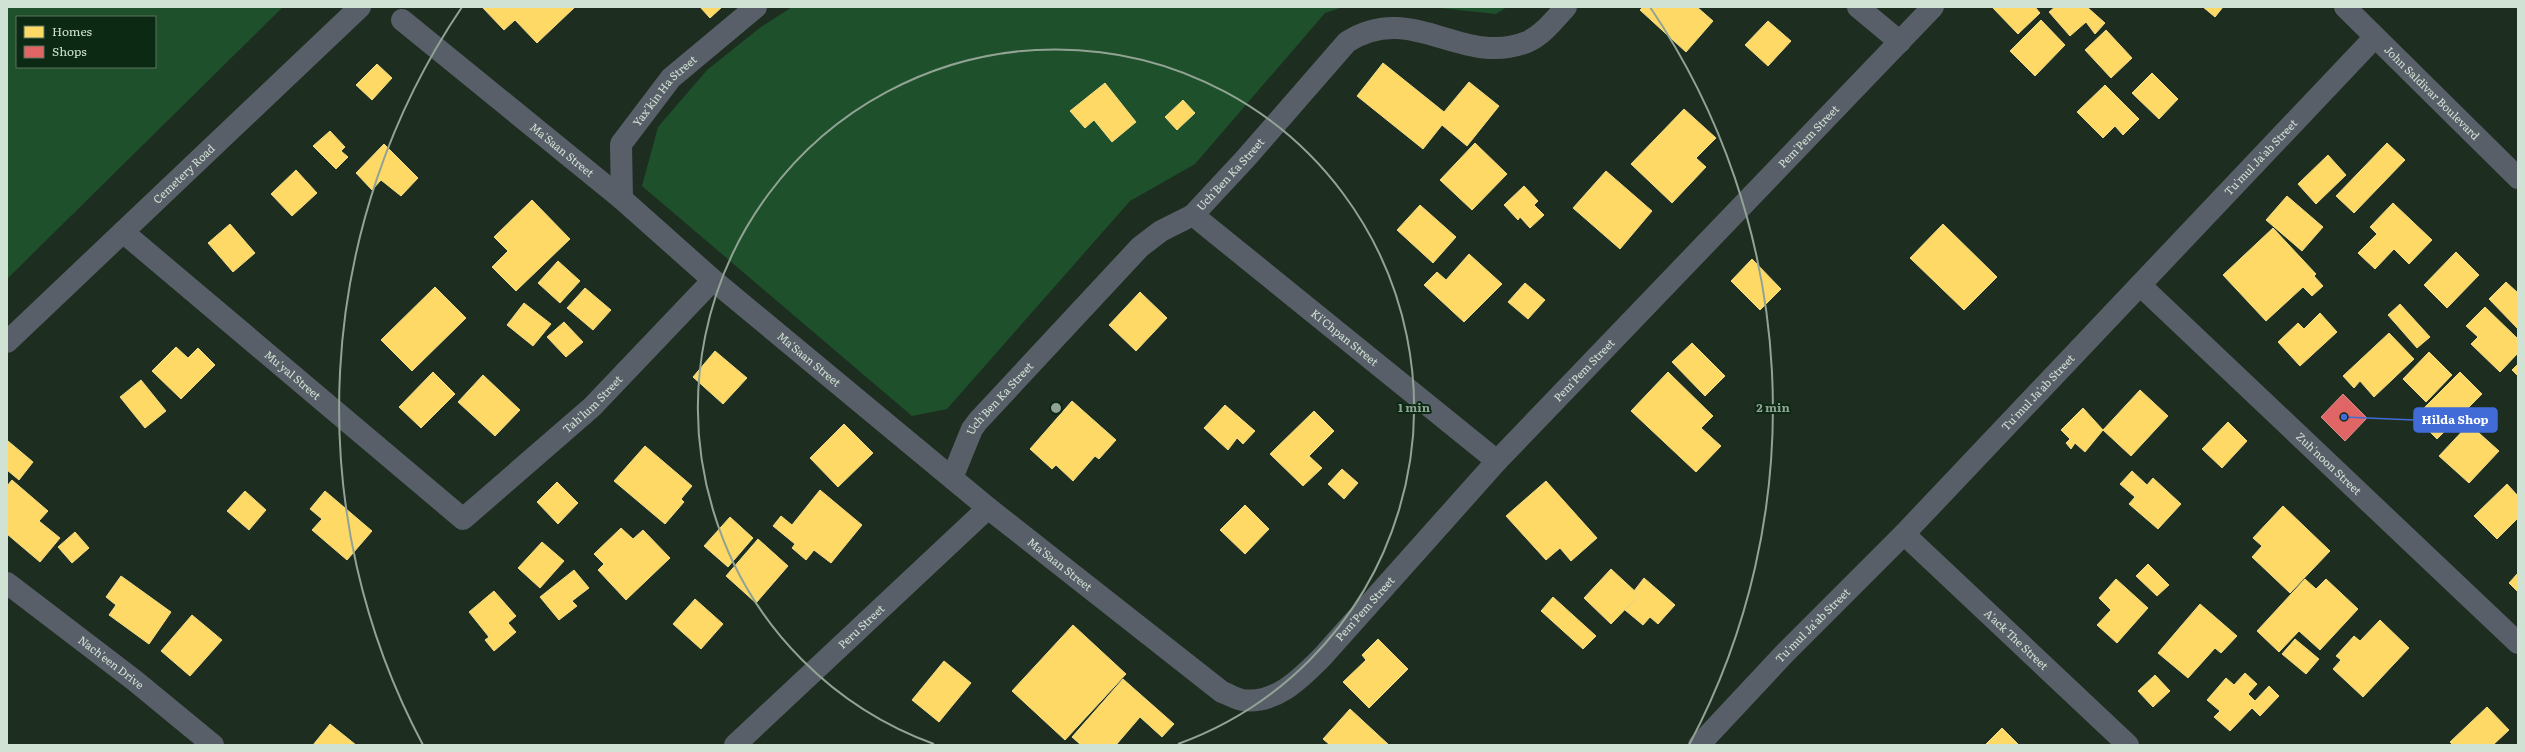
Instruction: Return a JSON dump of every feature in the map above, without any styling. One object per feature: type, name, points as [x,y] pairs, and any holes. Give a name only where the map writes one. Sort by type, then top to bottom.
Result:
[{"type":"street","name":"Cemetery Road","points":[[7,342],[360,7]]},
{"type":"street","name":"Yax'kin Ha Street","points":[[622,199],[621,144],[671,78],[756,7]]},
{"type":"street","name":"Uch'Ben Ka Street","points":[[952,478],[972,429],[978,421],[1140,247],[1161,231],[1194,214],[1246,158],[1347,42],[1359,32],[1376,25],[1394,21],[1411,23],[1488,47],[1509,47],[1529,41],[1552,24],[1566,7]]},
{"type":"street","points":[[1858,7],[1900,42]]},
{"type":"street","name":"Pem'Pem Street","points":[[1222,692],[1243,700],[1267,698],[1296,683],[1323,656],[1497,461],[1933,7]]},
{"type":"street","name":"John Saldivar Boulevard","points":[[2345,7],[2518,178]]},
{"type":"street","name":"Ma'Saan Street","points":[[402,20],[622,199],[713,280],[988,508],[1222,692]]},
{"type":"street","name":"Tu'mul Ja'ab Street","points":[[1699,745],[1785,653],[1904,534],[2375,37]]},
{"type":"street","name":"Ki'Chpan Street","points":[[1194,214],[1497,461]]},
{"type":"street","name":"Mu'yal Street","points":[[123,232],[463,519]]},
{"type":"street","name":"Tah'lum Street","points":[[463,519],[592,407],[713,280]]},
{"type":"street","name":"Zuh'noon Street","points":[[2140,285],[2518,643]]},
{"type":"street","name":"Peru Street","points":[[735,745],[988,508]]},
{"type":"street","name":"A'ack The Street","points":[[1904,534],[2128,745]]},
{"type":"street","name":"Nach'een Drive","points":[[7,583],[134,680],[213,745]]},
{"type":"green space","points":[[7,7],[283,7],[7,279]]},
{"type":"green space","points":[[792,7],[1343,7],[1325,13],[1195,164],[1130,201],[947,409],[912,416],[642,186],[658,127],[707,70],[761,27]]},
{"type":"green space","points":[[1430,7],[1507,7],[1496,14]]},
{"type":"building: Homes","points":[[482,7],[575,7],[537,43],[515,20],[504,30]]},
{"type":"building: Homes","points":[[700,7],[722,7],[710,18]]},
{"type":"building: Homes","points":[[1643,7],[1697,7],[1713,21],[1686,52],[1640,10]]},
{"type":"building: Homes","points":[[1992,7],[2035,7],[2040,13],[2018,34]]},
{"type":"building: Homes","points":[[2055,7],[2087,7],[2105,23],[2095,34],[2086,22],[2070,36],[2049,12]]},
{"type":"building: Homes","points":[[2203,7],[2223,7],[2215,17]]},
{"type":"building: Homes","points":[[2041,20],[2065,45],[2035,76],[2010,51]]},
{"type":"building: Homes","points":[[1768,21],[1791,41],[1768,66],[1745,45]]},
{"type":"building: Homes","points":[[2106,30],[2132,58],[2111,78],[2085,50]]},
{"type":"building: Homes","points":[[1383,63],[1444,112],[1469,82],[1499,106],[1467,146],[1442,125],[1423,149],[1357,96]]},
{"type":"building: Homes","points":[[377,64],[392,78],[372,100],[356,85]]},
{"type":"building: Homes","points":[[2152,73],[2178,99],[2159,119],[2132,93]]},
{"type":"building: Homes","points":[[1105,83],[1136,122],[1112,142],[1094,120],[1085,128],[1070,111]]},
{"type":"building: Homes","points":[[2105,85],[2139,119],[2123,135],[2115,126],[2103,138],[2077,112]]},
{"type":"building: Homes","points":[[1183,100],[1195,113],[1177,130],[1165,117]]},
{"type":"building: Homes","points":[[1684,109],[1716,138],[1696,158],[1706,167],[1672,203],[1631,164]]},
{"type":"building: Homes","points":[[330,131],[345,147],[341,151],[348,157],[336,169],[313,146]]},
{"type":"building: Homes","points":[[1475,143],[1507,174],[1472,210],[1440,180]]},
{"type":"building: Homes","points":[[2387,143],[2405,160],[2354,213],[2336,196]]},
{"type":"building: Homes","points":[[384,144],[418,178],[401,196],[381,180],[372,190],[356,173]]},
{"type":"building: Homes","points":[[2328,155],[2346,175],[2316,204],[2298,184]]},
{"type":"building: Homes","points":[[296,170],[317,193],[292,216],[271,194]]},
{"type":"building: Homes","points":[[1606,171],[1652,211],[1620,249],[1573,208]]},
{"type":"building: Homes","points":[[1524,186],[1538,201],[1534,205],[1544,215],[1530,228],[1520,217],[1518,220],[1504,205]]},
{"type":"building: Homes","points":[[2287,196],[2323,227],[2302,251],[2266,220]]},
{"type":"building: Homes","points":[[532,200],[570,239],[516,291],[492,267],[508,251],[494,237]]},
{"type":"building: Homes","points":[[2393,203],[2432,240],[2409,264],[2394,249],[2375,269],[2358,253],[2377,234],[2370,227]]},
{"type":"building: Homes","points":[[1420,205],[1456,237],[1433,263],[1397,230]]},
{"type":"building: Homes","points":[[230,224],[255,253],[233,272],[208,243]]},
{"type":"building: Homes","points":[[1943,224],[1997,277],[1964,310],[1910,258]]},
{"type":"building: Homes","points":[[2273,228],[2316,274],[2314,276],[2323,286],[2312,296],[2303,287],[2266,321],[2223,275]]},
{"type":"building: Homes","points":[[2456,252],[2479,275],[2447,308],[2424,285]]},
{"type":"building: Homes","points":[[1469,254],[1502,284],[1464,322],[1424,285],[1437,272],[1446,280]]},
{"type":"building: Homes","points":[[1752,259],[1781,289],[1760,310],[1731,281]]},
{"type":"building: Homes","points":[[558,261],[580,281],[560,303],[538,283]]},
{"type":"building: Homes","points":[[2506,282],[2518,293],[2518,329],[2489,299]]},
{"type":"building: Homes","points":[[1525,283],[1545,300],[1528,319],[1508,302]]},
{"type":"building: Homes","points":[[435,287],[466,318],[412,371],[381,340]]},
{"type":"building: Homes","points":[[585,288],[611,310],[593,330],[567,308]]},
{"type":"building: Homes","points":[[1140,292],[1167,318],[1136,351],[1109,325]]},
{"type":"building: Homes","points":[[524,303],[551,324],[533,346],[507,325]]},
{"type":"building: Homes","points":[[2400,304],[2430,337],[2417,348],[2388,315]]},
{"type":"building: Homes","points":[[2485,307],[2518,339],[2518,353],[2500,372],[2471,344],[2478,337],[2466,326]]},
{"type":"building: Homes","points":[[2320,313],[2337,332],[2300,366],[2278,342],[2298,323],[2304,329]]},
{"type":"building: Homes","points":[[564,322],[583,342],[566,357],[547,337]]},
{"type":"building: Homes","points":[[2389,333],[2414,359],[2374,397],[2360,381],[2354,388],[2343,376]]},
{"type":"building: Homes","points":[[1692,343],[1725,376],[1705,396],[1672,362]]},
{"type":"building: Homes","points":[[176,347],[188,358],[198,348],[215,365],[181,399],[152,371]]},
{"type":"building: Homes","points":[[715,351],[747,378],[723,404],[693,377]]},
{"type":"building: Homes","points":[[2429,352],[2452,375],[2426,402],[2403,379]]},
{"type":"building: Homes","points":[[2518,364],[2518,376],[2512,370]]},
{"type":"building: Homes","points":[[433,372],[455,394],[421,428],[399,407]]},
{"type":"building: Homes","points":[[1668,372],[1713,416],[1701,428],[1721,446],[1696,472],[1631,411]]},
{"type":"building: Homes","points":[[2460,372],[2482,394],[2437,439],[2415,417]]},
{"type":"building: Homes","points":[[483,375],[520,410],[495,436],[458,402]]},
{"type":"building: Homes","points":[[141,380],[166,411],[145,428],[120,397]]},
{"type":"building: Homes","points":[[2140,390],[2168,416],[2131,456],[2103,430]]},
{"type":"building: Homes","points":[[1072,401],[1116,440],[1099,459],[1095,456],[1073,481],[1056,465],[1052,469],[1030,449]]},
{"type":"building: Homes","points":[[1225,405],[1255,431],[1243,444],[1237,438],[1228,450],[1204,428]]},
{"type":"building: Homes","points":[[2083,408],[2103,430],[2085,452],[2075,443],[2071,449],[2066,443],[2070,439],[2061,430]]},
{"type":"building: Homes","points":[[1314,411],[1334,431],[1309,456],[1322,468],[1303,486],[1270,454]]},
{"type":"building: Homes","points":[[2228,422],[2247,441],[2222,468],[2202,449]]},
{"type":"building: Homes","points":[[844,424],[873,453],[838,487],[810,458]]},
{"type":"building: Homes","points":[[2469,424],[2499,451],[2469,483],[2439,456]]},
{"type":"building: Homes","points":[[8,441],[33,462],[19,480],[7,470]]},
{"type":"building: Homes","points":[[645,446],[692,486],[681,499],[684,502],[665,524],[614,481]]},
{"type":"building: Homes","points":[[1342,469],[1358,483],[1344,499],[1328,484]]},
{"type":"building: Homes","points":[[2132,471],[2147,485],[2153,478],[2181,504],[2158,529],[2129,504],[2135,497],[2120,484]]},
{"type":"building: Homes","points":[[12,480],[48,511],[39,521],[60,538],[40,562],[7,534],[7,486]]},
{"type":"building: Homes","points":[[1546,481],[1597,538],[1571,561],[1560,548],[1546,560],[1506,516]]},
{"type":"building: Homes","points":[[557,482],[578,503],[558,524],[537,502]]},
{"type":"building: Homes","points":[[2507,484],[2518,496],[2518,518],[2497,539],[2474,516]]},
{"type":"building: Homes","points":[[820,490],[862,525],[831,563],[814,550],[806,560],[792,548],[795,544],[773,526],[781,516],[792,525]]},
{"type":"building: Homes","points":[[245,491],[266,510],[249,530],[227,511]]},
{"type":"building: Homes","points":[[325,491],[372,531],[347,560],[312,530],[322,519],[310,509]]},
{"type":"building: Homes","points":[[1245,505],[1269,529],[1245,554],[1220,530]]},
{"type":"building: Homes","points":[[2283,506],[2330,551],[2290,593],[2252,557],[2262,546],[2253,538]]},
{"type":"building: Homes","points":[[730,517],[753,538],[728,567],[704,546]]},
{"type":"building: Homes","points":[[621,528],[633,539],[643,530],[670,558],[626,600],[598,570],[604,564],[594,554]]},
{"type":"building: Homes","points":[[75,532],[89,548],[72,563],[58,547]]},
{"type":"building: Homes","points":[[758,539],[788,566],[756,603],[726,576]]},
{"type":"building: Homes","points":[[542,542],[564,561],[540,588],[518,568]]},
{"type":"building: Homes","points":[[2148,564],[2169,585],[2157,596],[2136,576]]},
{"type":"building: Homes","points":[[1611,569],[1639,595],[1611,624],[1584,598]]},
{"type":"building: Homes","points":[[574,570],[589,588],[572,601],[577,606],[559,620],[540,597]]},
{"type":"building: Homes","points":[[2518,573],[2518,592],[2509,583]]},
{"type":"building: Homes","points":[[121,576],[171,612],[149,644],[109,615],[116,605],[106,597]]},
{"type":"building: Homes","points":[[1644,578],[1675,605],[1658,624],[1650,617],[1643,625],[1625,610],[1639,595],[1634,591]]},
{"type":"building: Homes","points":[[2116,579],[2148,608],[2117,643],[2097,625],[2111,610],[2099,598]]},
{"type":"building: Homes","points":[[2305,579],[2316,589],[2326,579],[2358,609],[2320,650],[2299,631],[2279,652],[2257,631]]},
{"type":"building: Homes","points":[[494,591],[516,616],[508,623],[516,632],[494,651],[485,640],[489,637],[469,612]]},
{"type":"building: Homes","points":[[1553,597],[1596,636],[1583,649],[1541,611]]},
{"type":"building: Homes","points":[[695,599],[723,624],[701,649],[673,624]]},
{"type":"building: Homes","points":[[2200,604],[2237,636],[2221,653],[2215,648],[2188,678],[2158,653]]},
{"type":"building: Homes","points":[[192,615],[222,640],[190,676],[161,651]]},
{"type":"building: Homes","points":[[2380,620],[2409,648],[2363,697],[2333,669],[2341,660],[2336,656],[2354,636],[2360,641]]},
{"type":"building: Homes","points":[[1073,625],[1126,674],[1065,740],[1012,691]]},
{"type":"building: Homes","points":[[1378,639],[1408,669],[1369,708],[1343,682],[1366,660],[1362,655]]},
{"type":"building: Homes","points":[[2295,639],[2319,659],[2306,674],[2282,654]]},
{"type":"building: Homes","points":[[944,661],[971,683],[939,722],[912,700]]},
{"type":"building: Homes","points":[[2245,673],[2257,684],[2248,694],[2255,701],[2269,686],[2279,696],[2260,716],[2252,708],[2230,731],[2214,717],[2220,711],[2207,700],[2226,678],[2234,685]]},
{"type":"building: Homes","points":[[2155,675],[2170,691],[2153,707],[2138,691]]},
{"type":"building: Homes","points":[[1123,679],[1174,724],[1162,737],[1140,717],[1116,745],[1081,745],[1072,737]]},
{"type":"building: Homes","points":[[2487,707],[2509,730],[2493,745],[2453,745],[2450,742]]},
{"type":"building: Homes","points":[[1350,709],[1389,745],[1330,745],[1323,739]]},
{"type":"building: Homes","points":[[330,724],[356,745],[313,745]]},
{"type":"building: Homes","points":[[2002,728],[2019,745],[1985,745]]},
{"type":"building: Shops","points":[[2343,394],[2367,418],[2345,441],[2321,417]]},
{"type":"place","name":"Hilda Shop","points":[[2344,417]]}]
